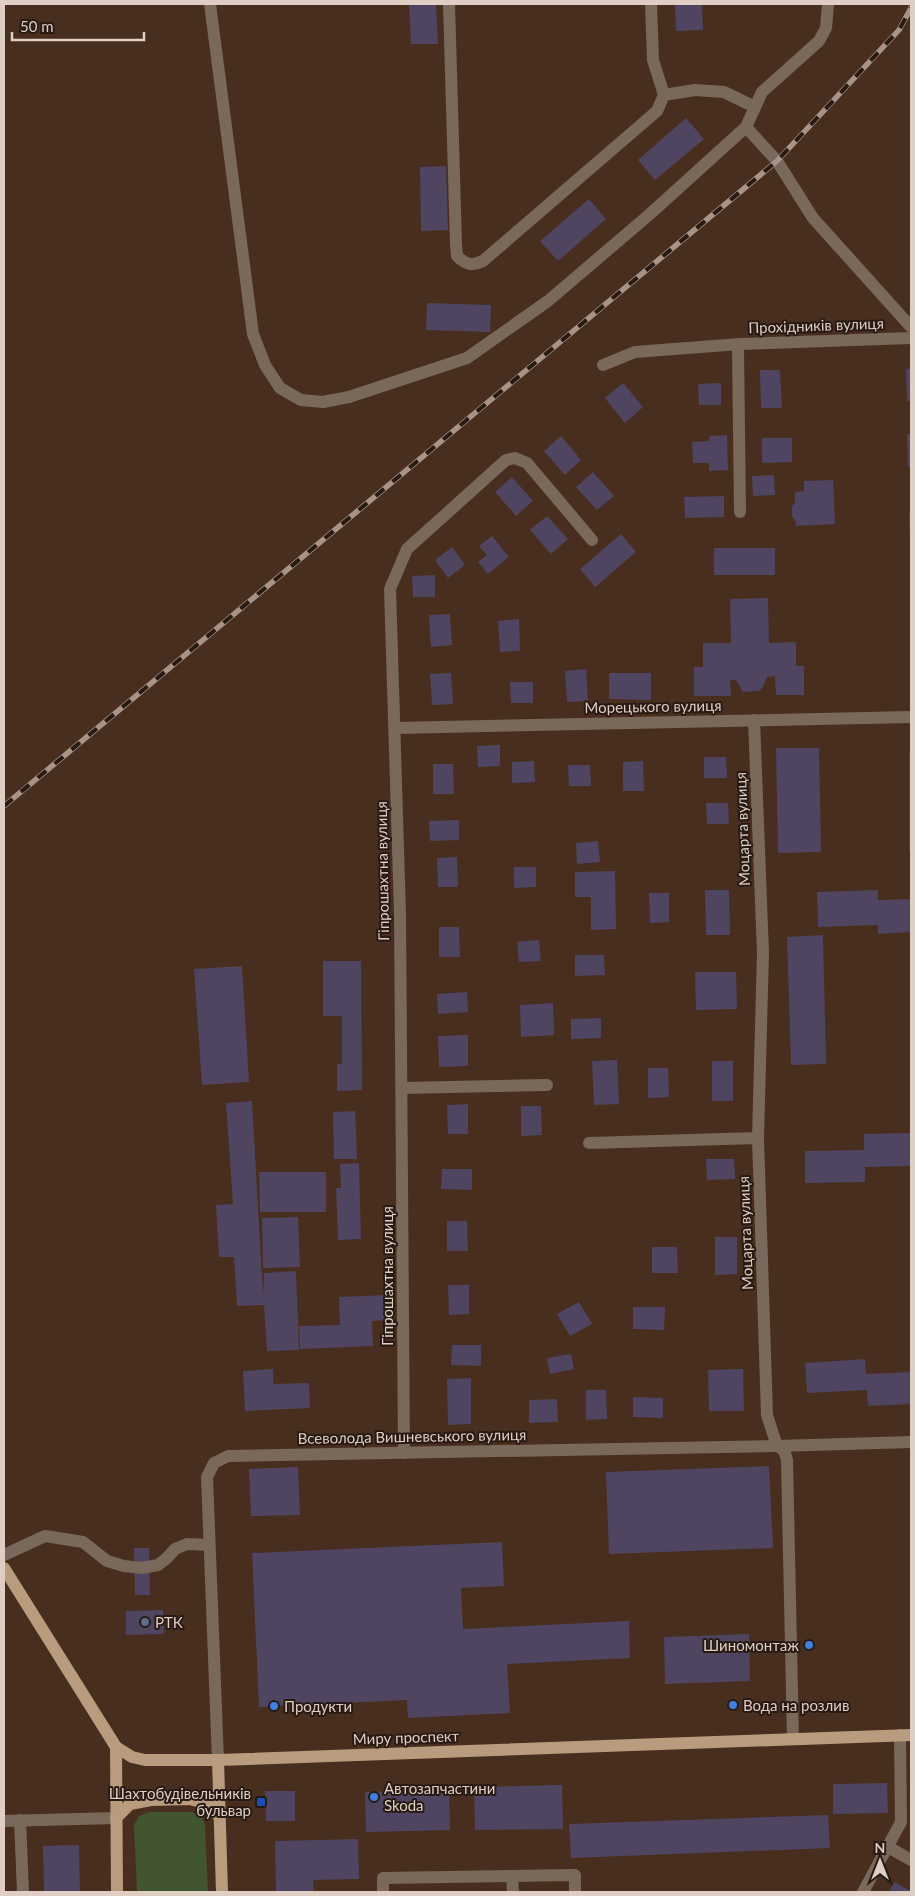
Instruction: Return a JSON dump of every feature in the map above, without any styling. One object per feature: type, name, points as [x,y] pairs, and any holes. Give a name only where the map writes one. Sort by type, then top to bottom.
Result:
[{"type":"main road","points":[[4,1568],[116,1747],[117,1892]]},
{"type":"main road","name":"Миру проспект","points":[[116,1747],[132,1756],[145,1760],[218,1760],[905,1735]]},
{"type":"main road","points":[[218,1760],[222,1892]]},
{"type":"main road","points":[[116,1818],[130,1804],[151,1800],[189,1799],[206,1803],[220,1816]]},
{"type":"street","points":[[210,4],[253,334],[265,365],[280,388],[301,400],[323,402],[349,397],[467,358],[548,301],[650,214],[746,127],[762,92],[819,41],[826,28],[828,4]]},
{"type":"street","points":[[448,4],[457,256],[465,264],[474,265],[483,262],[657,111],[664,95],[653,60],[651,4]]},
{"type":"street","points":[[664,95],[695,90],[724,92],[755,108]]},
{"type":"street","points":[[746,127],[777,161],[813,218],[911,327]]},
{"type":"street","name":"Прохідників вулиця","points":[[740,512],[737,349],[740,344],[911,338]]},
{"type":"street","points":[[603,365],[635,352],[740,344]]},
{"type":"street","name":"Гіпрошахтна вулиця","points":[[404,1453],[402,1088],[395,728],[390,589],[407,548],[506,460],[515,458],[527,463],[592,540]]},
{"type":"street","name":"Морецького вулиця","points":[[395,728],[911,716]]},
{"type":"street","name":"Моцарта вулиця","points":[[754,720],[763,953],[758,1138],[767,1415],[777,1446],[784,1450],[787,1460],[793,1740]]},
{"type":"street","points":[[402,1088],[547,1085]]},
{"type":"street","points":[[589,1143],[758,1138]]},
{"type":"street","name":"Всеволода Вишневського вулиця","points":[[218,1760],[207,1477],[214,1463],[228,1456],[911,1442]]},
{"type":"street","points":[[4,1555],[45,1536],[83,1542],[108,1561],[124,1566],[142,1568],[158,1565],[175,1549],[187,1544],[209,1544]]},
{"type":"street","points":[[863,1892],[901,1822],[905,1735]]},
{"type":"street","points":[[4,1821],[116,1818]]},
{"type":"street","points":[[20,1820],[22,1892]]},
{"type":"street","points":[[888,1847],[911,1860]]},
{"type":"street","points":[[384,1892],[383,1878],[575,1875],[575,1892]]},
{"type":"street","points":[[512,1876],[513,1892]]},
{"type":"green space","points":[[149,1812],[192,1812],[202,1816],[205,1825],[208,1892],[137,1892],[134,1825],[139,1816]]},
{"type":"building","points":[[409,4],[436,4],[438,44],[411,44]]},
{"type":"building","points":[[675,4],[702,4],[703,30],[676,31]]},
{"type":"building","points":[[686,118],[704,139],[655,180],[638,160]]},
{"type":"building","points":[[446,166],[448,230],[421,231],[420,167]]},
{"type":"building","points":[[589,199],[606,219],[558,261],[540,241]]},
{"type":"building","points":[[427,303],[491,305],[490,332],[426,330]]},
{"type":"building","points":[[911,368],[911,401],[907,401],[906,369]]},
{"type":"building","points":[[760,370],[780,370],[782,408],[761,408]]},
{"type":"building","points":[[623,383],[643,407],[625,423],[605,398]]},
{"type":"building","points":[[721,383],[721,405],[699,405],[698,384]]},
{"type":"building","points":[[907,434],[911,434],[911,467],[908,467]]},
{"type":"building","points":[[727,435],[728,470],[709,471],[709,463],[693,463],[692,442],[709,441],[710,436]]},
{"type":"building","points":[[561,436],[581,460],[565,475],[544,451]]},
{"type":"building","points":[[762,438],[792,438],[792,462],[762,463]]},
{"type":"building","points":[[593,472],[614,496],[597,510],[576,487]]},
{"type":"building","points":[[774,475],[775,495],[753,496],[752,476]]},
{"type":"building","points":[[512,477],[533,501],[516,516],[495,492]]},
{"type":"building","points":[[833,480],[835,524],[796,526],[792,516],[795,492],[804,491],[804,481]]},
{"type":"building","points":[[724,496],[724,517],[685,518],[684,497]]},
{"type":"building","points":[[909,513],[911,513],[911,545],[910,545]]},
{"type":"building","points":[[547,516],[568,539],[551,554],[530,530]]},
{"type":"building","points":[[621,534],[636,552],[595,587],[580,569]]},
{"type":"building","points":[[492,536],[509,557],[488,574],[478,562],[487,555],[479,546]]},
{"type":"building","points":[[452,547],[465,565],[448,578],[435,560]]},
{"type":"building","points":[[714,548],[775,548],[775,575],[714,575]]},
{"type":"building","points":[[435,575],[435,597],[413,597],[412,576]]},
{"type":"building","points":[[768,598],[769,643],[796,642],[796,666],[804,666],[804,695],[776,695],[775,676],[767,677],[759,691],[743,692],[736,680],[730,680],[731,696],[694,696],[694,667],[703,667],[703,643],[731,643],[730,599]]},
{"type":"building","points":[[450,614],[452,645],[431,647],[429,615]]},
{"type":"building","points":[[519,619],[520,651],[500,652],[498,621]]},
{"type":"building","points":[[586,669],[588,701],[567,702],[565,671]]},
{"type":"building","points":[[451,673],[453,704],[432,705],[430,674]]},
{"type":"building","points":[[609,673],[651,673],[651,700],[609,699]]},
{"type":"building","points":[[510,682],[533,682],[533,703],[511,703]]},
{"type":"building","points":[[500,745],[500,766],[478,767],[477,746]]},
{"type":"building","points":[[776,748],[819,748],[821,852],[778,853]]},
{"type":"building","points":[[909,752],[911,752],[911,851],[909,851]]},
{"type":"building","points":[[704,757],[726,757],[727,778],[704,778]]},
{"type":"building","points":[[534,761],[535,782],[512,783],[512,762]]},
{"type":"building","points":[[643,761],[644,791],[623,791],[623,762]]},
{"type":"building","points":[[433,764],[453,764],[454,794],[433,794]]},
{"type":"building","points":[[568,765],[590,765],[591,786],[569,786]]},
{"type":"building","points":[[706,803],[728,803],[729,824],[707,824]]},
{"type":"building","points":[[459,820],[459,840],[430,841],[429,821]]},
{"type":"building","points":[[598,841],[600,862],[577,864],[576,843]]},
{"type":"building","points":[[457,857],[458,887],[438,887],[437,858]]},
{"type":"building","points":[[514,867],[536,867],[536,887],[514,888]]},
{"type":"building","points":[[615,871],[616,929],[591,930],[591,897],[575,897],[575,872]]},
{"type":"building","points":[[705,890],[729,890],[730,935],[706,935]]},
{"type":"building","points":[[878,890],[878,900],[911,899],[911,932],[878,934],[878,925],[818,927],[817,892]]},
{"type":"building","points":[[649,893],[669,893],[669,922],[650,923]]},
{"type":"building","points":[[439,927],[459,927],[460,957],[439,957]]},
{"type":"building","points":[[823,935],[826,1064],[791,1065],[787,937]]},
{"type":"building","points":[[539,940],[541,961],[519,962],[517,942]]},
{"type":"building","points":[[575,955],[604,955],[605,975],[575,976]]},
{"type":"building","points":[[323,961],[361,961],[362,1090],[337,1091],[337,1064],[342,1064],[342,1016],[323,1016]]},
{"type":"building","points":[[242,966],[249,1082],[202,1085],[194,969]]},
{"type":"building","points":[[695,972],[736,972],[737,1009],[696,1010]]},
{"type":"building","points":[[467,992],[468,1012],[438,1014],[437,994]]},
{"type":"building","points":[[553,1003],[554,1035],[521,1037],[520,1005]]},
{"type":"building","points":[[601,1018],[601,1038],[571,1039],[571,1019]]},
{"type":"building","points":[[468,1035],[468,1066],[439,1067],[438,1036]]},
{"type":"building","points":[[617,1060],[619,1104],[594,1105],[592,1061]]},
{"type":"building","points":[[712,1061],[733,1061],[733,1101],[712,1101]]},
{"type":"building","points":[[648,1068],[668,1068],[669,1097],[648,1098]]},
{"type":"building","points":[[252,1101],[263,1296],[264,1273],[296,1271],[299,1350],[267,1351],[264,1305],[237,1306],[234,1257],[219,1257],[216,1205],[233,1204],[226,1103]]},
{"type":"building","points":[[468,1104],[468,1134],[448,1134],[447,1105]]},
{"type":"building","points":[[521,1106],[541,1106],[542,1135],[521,1136]]},
{"type":"building","points":[[355,1111],[357,1159],[334,1159],[333,1112]]},
{"type":"building","points":[[911,1133],[911,1166],[865,1167],[865,1182],[805,1183],[805,1151],[864,1150],[864,1134]]},
{"type":"building","points":[[706,1159],[734,1159],[735,1179],[707,1180]]},
{"type":"building","points":[[359,1163],[361,1239],[338,1240],[336,1188],[341,1188],[340,1164]]},
{"type":"building","points":[[442,1169],[472,1169],[472,1190],[441,1189]]},
{"type":"building","points":[[259,1172],[326,1172],[326,1212],[260,1212]]},
{"type":"building","points":[[298,1217],[300,1267],[263,1268],[262,1218]]},
{"type":"building","points":[[447,1221],[467,1221],[468,1251],[447,1251]]},
{"type":"building","points":[[715,1237],[737,1237],[737,1274],[715,1275]]},
{"type":"building","points":[[652,1247],[677,1247],[678,1273],[652,1273]]},
{"type":"building","points":[[448,1285],[469,1285],[469,1314],[449,1315]]},
{"type":"building","points":[[388,1295],[389,1320],[372,1321],[373,1346],[300,1349],[299,1326],[340,1325],[339,1297]]},
{"type":"building","points":[[579,1302],[592,1324],[570,1336],[557,1314]]},
{"type":"building","points":[[633,1307],[665,1307],[664,1330],[633,1329]]},
{"type":"building","points":[[452,1345],[481,1345],[481,1366],[451,1365]]},
{"type":"building","points":[[571,1354],[574,1369],[550,1374],[547,1358]]},
{"type":"building","points":[[865,1359],[866,1374],[911,1372],[911,1404],[868,1406],[867,1390],[807,1393],[805,1363]]},
{"type":"building","points":[[273,1369],[273,1384],[309,1383],[310,1408],[245,1411],[243,1371]]},
{"type":"building","points":[[743,1369],[744,1411],[709,1411],[708,1370]]},
{"type":"building","points":[[471,1378],[471,1424],[448,1425],[447,1379]]},
{"type":"building","points":[[586,1390],[606,1390],[607,1419],[586,1420]]},
{"type":"building","points":[[633,1397],[663,1398],[663,1418],[633,1417]]},
{"type":"building","points":[[557,1399],[558,1422],[529,1423],[529,1400]]},
{"type":"building","points":[[769,1466],[773,1548],[609,1554],[606,1472]]},
{"type":"building","points":[[298,1467],[300,1515],[251,1516],[249,1469]]},
{"type":"building","points":[[502,1542],[504,1586],[461,1588],[463,1629],[629,1621],[630,1658],[507,1664],[510,1713],[408,1718],[407,1700],[259,1707],[252,1553]]},
{"type":"building","points":[[134,1548],[149,1548],[150,1595],[135,1595]]},
{"type":"building","name":"РТК","points":[[163,1610],[164,1634],[126,1635],[126,1611]]},
{"type":"building","points":[[749,1634],[750,1681],[665,1684],[664,1637]]},
{"type":"building","points":[[887,1783],[888,1813],[833,1814],[833,1784]]},
{"type":"building","points":[[562,1785],[563,1829],[475,1830],[474,1787]]},
{"type":"building","points":[[449,1790],[450,1830],[366,1832],[365,1792]]},
{"type":"building","points":[[265,1791],[295,1791],[295,1821],[266,1821]]},
{"type":"building","points":[[828,1815],[830,1848],[571,1858],[569,1824]]},
{"type":"building","points":[[358,1839],[359,1879],[313,1880],[314,1892],[276,1892],[275,1841]]},
{"type":"building","points":[[79,1845],[80,1892],[44,1892],[43,1846]]},
{"type":"building","points":[[894,1882],[911,1891],[911,1892],[889,1892]]},
{"type":"railway","points":[[4,806],[777,161],[899,30],[911,8]]},
{"type":"place","name":"РТК","points":[[145,1622]]},
{"type":"place","name":"Шиномонтаж","points":[[809,1645]]},
{"type":"place","name":"Вода на розлив","points":[[733,1705]]},
{"type":"place","name":"Продукти","points":[[274,1706]]},
{"type":"place","name":"Автозапчастини Skoda","points":[[374,1797]]},
{"type":"place","name":"Шахтобудівельників бульвар","points":[[261,1802]]}]
